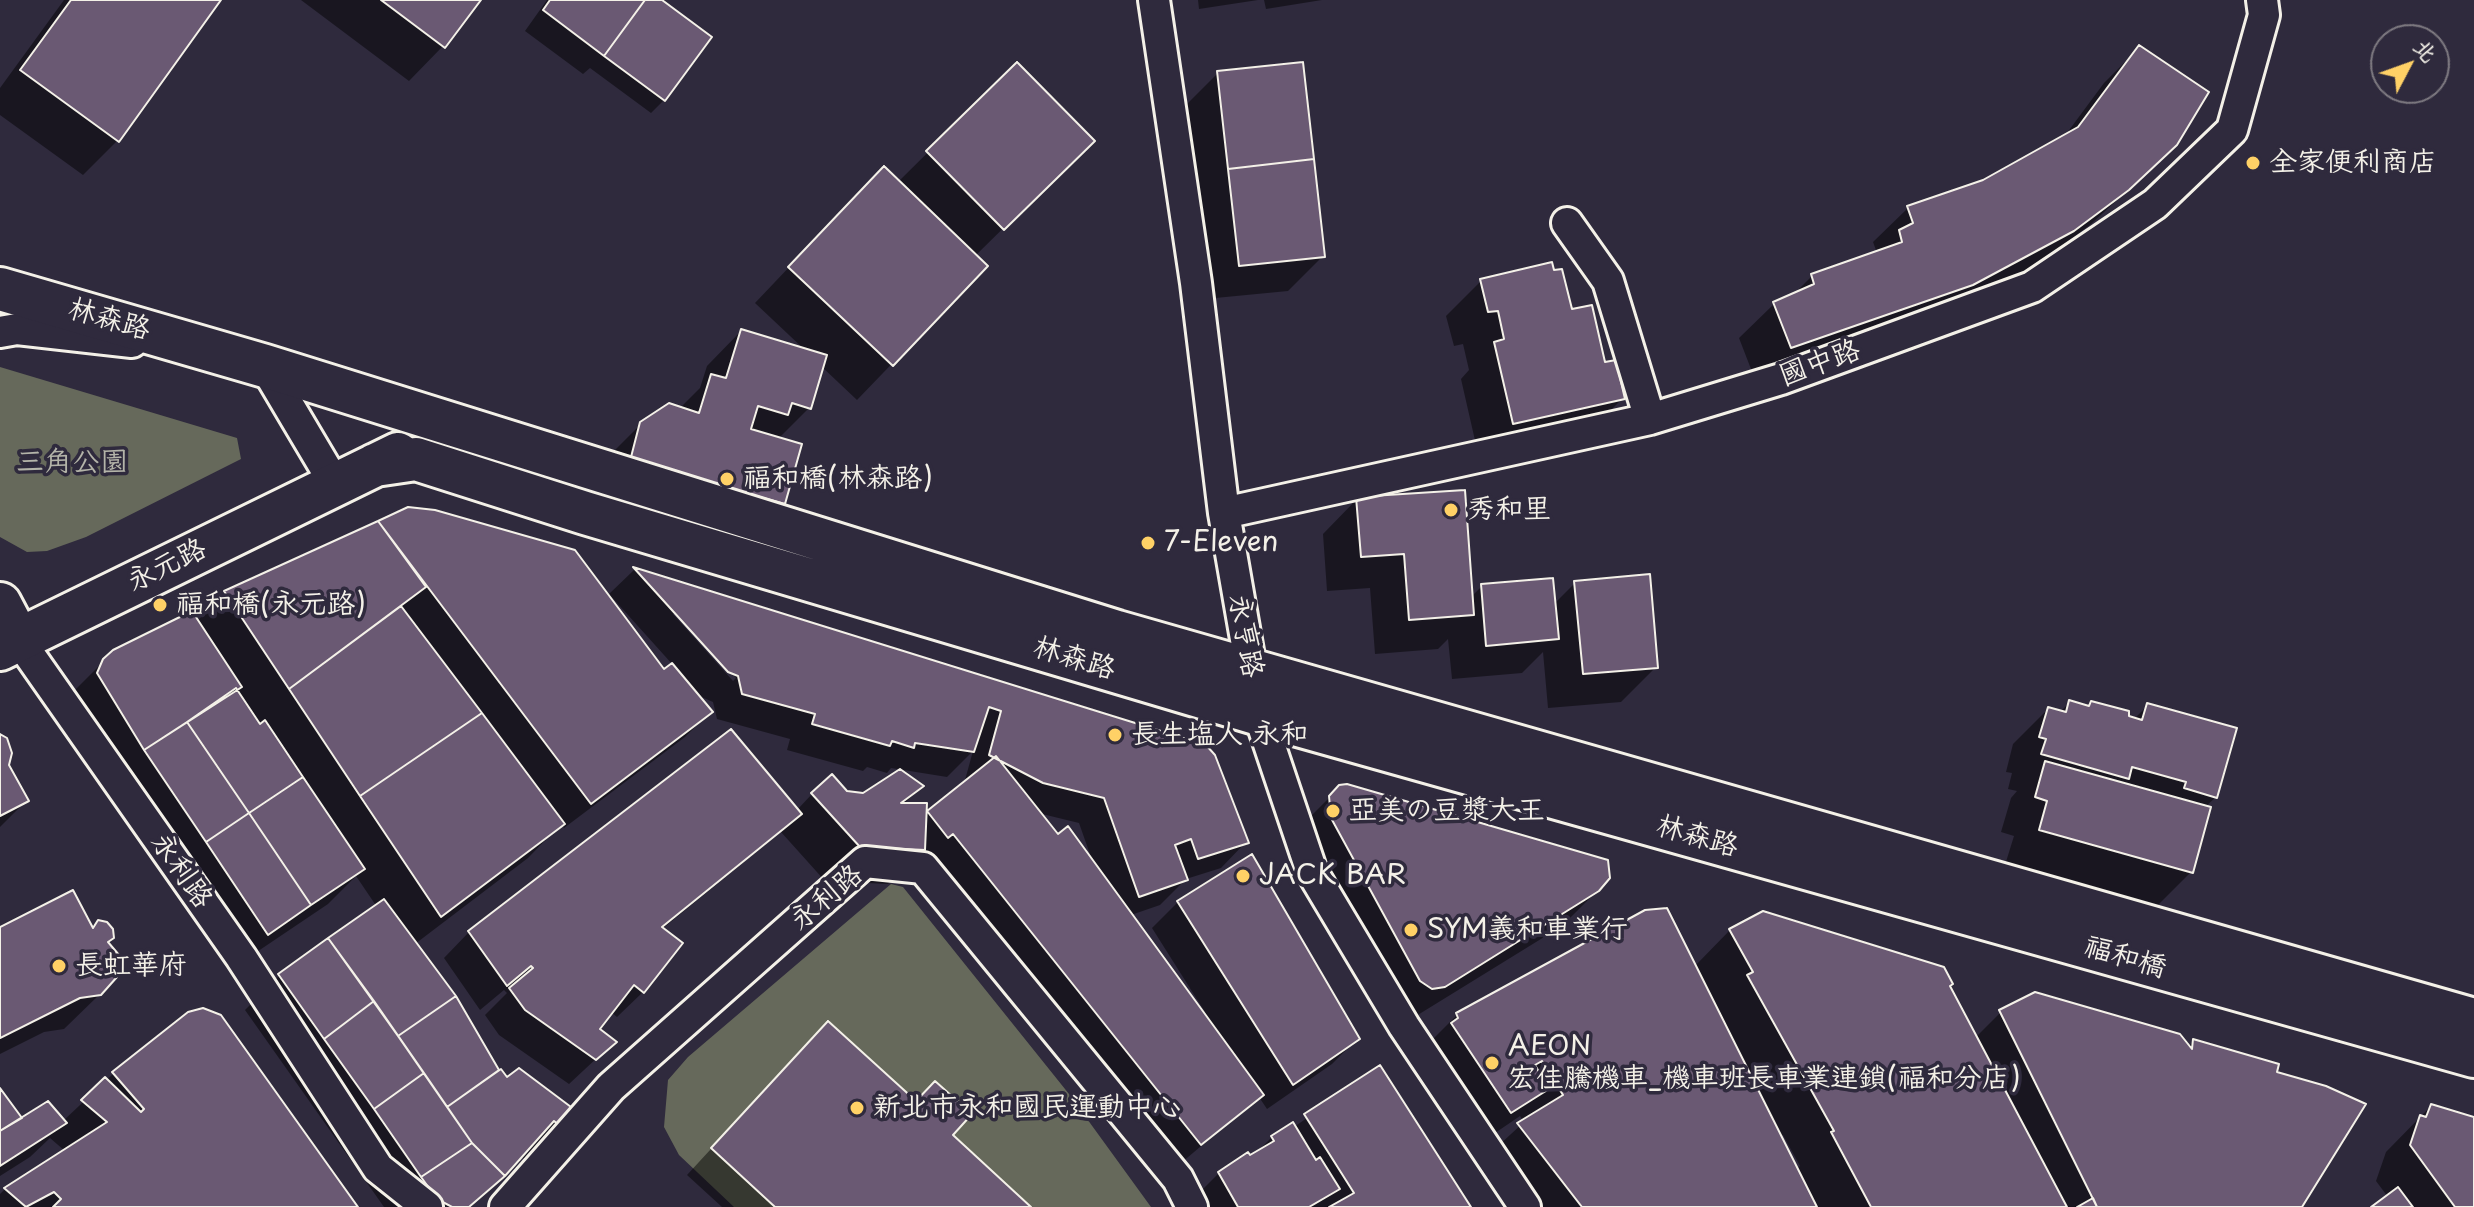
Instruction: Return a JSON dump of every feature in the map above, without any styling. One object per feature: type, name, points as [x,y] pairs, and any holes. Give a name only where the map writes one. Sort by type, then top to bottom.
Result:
[{"type":"street","name":"永亨路","points":[[1154,0],[1196,283],[1224,513],[1259,714],[1312,872],[1404,1026],[1525,1207]]},
{"type":"street","name":"國中路","points":[[1224,513],[1650,419],[1781,379],[2032,287],[2155,204],[2232,130],[2264,15],[2262,0]]},
{"type":"street","points":[[1567,223],[1608,281],[1650,419]]},
{"type":"street","name":"林森路","points":[[0,289],[265,366],[1117,632],[1251,667],[1778,840]]},
{"type":"street","points":[[0,332],[17,329],[218,352]]},
{"type":"street","points":[[265,366],[335,484]]},
{"type":"street","name":"林森路","points":[[335,484],[455,426]]},
{"type":"street","name":"林森路","points":[[375,465],[416,459],[1259,714],[1778,840]]},
{"type":"street","name":"永元路","points":[[6,631],[335,484]]},
{"type":"street","name":"永利路","points":[[6,631],[241,957],[378,1168],[427,1207]]},
{"type":"street","name":"福和橋","points":[[1778,840],[2474,1020]]},
{"type":"street","name":"福和橋","points":[[1778,840],[2474,1056]]},
{"type":"street","name":"永利路","points":[[505,1207],[611,1087],[865,862],[923,868],[1178,1179],[1192,1207]]},
{"type":"green space","name":"三角公園","points":[[0,367],[237,438],[241,459],[86,537],[47,551],[27,552],[0,537]]},
{"type":"green space","points":[[891,884],[903,887],[1069,1094],[1151,1207],[734,1207],[679,1155],[664,1127],[668,1080],[688,1057]]},
{"type":"building","points":[[71,0],[221,0],[119,142],[20,70]]},
{"type":"building","points":[[381,0],[481,0],[445,48]]},
{"type":"building","points":[[550,0],[645,0],[604,56],[543,10]]},
{"type":"building","points":[[645,0],[662,0],[712,37],[665,101],[604,56]]},
{"type":"building","points":[[2139,45],[2209,92],[2177,145],[2129,190],[2074,231],[1973,285],[1791,348],[1773,302],[1814,284],[1811,274],[1902,242],[1899,230],[1913,223],[1907,206],[1983,180],[2078,127]]},
{"type":"building","points":[[1017,62],[1095,141],[1004,230],[926,151]]},
{"type":"building","points":[[1303,62],[1314,159],[1228,169],[1217,71]]},
{"type":"building","points":[[1314,159],[1325,257],[1239,266],[1228,169]]},
{"type":"building","points":[[884,166],[988,266],[893,366],[788,267]]},
{"type":"building","points":[[1552,262],[1554,270],[1562,269],[1572,309],[1592,305],[1605,362],[1616,360],[1625,399],[1513,424],[1494,342],[1504,339],[1498,311],[1488,312],[1480,279]]},
{"type":"building","points":[[741,329],[827,355],[811,409],[792,403],[788,415],[758,406],[751,429],[802,444],[785,504],[630,461],[640,422],[669,403],[699,413],[711,374],[726,378]]},
{"type":"building","points":[[1465,490],[1474,615],[1409,620],[1404,554],[1361,557],[1356,497]]},
{"type":"building","points":[[408,507],[435,510],[575,550],[664,669],[672,663],[713,712],[591,804],[378,521]]},
{"type":"building","points":[[378,521],[426,587],[289,689],[224,591]]},
{"type":"building","points":[[633,567],[1206,745],[1215,755],[1249,843],[1198,859],[1191,839],[1175,845],[1188,880],[1139,897],[1104,798],[1043,783],[989,755],[1001,711],[989,707],[974,752],[915,743],[914,748],[892,741],[890,746],[812,724],[815,714],[742,694],[738,676],[728,672]]},
{"type":"building","points":[[1650,574],[1658,668],[1583,674],[1574,581]]},
{"type":"building","points":[[1553,578],[1559,639],[1486,646],[1481,584]]},
{"type":"building","points":[[401,606],[482,713],[360,796],[289,689]]},
{"type":"building","points":[[192,611],[242,687],[144,750],[97,673],[103,659],[113,650]]},
{"type":"building","points":[[236,688],[260,724],[265,720],[303,777],[249,813],[187,722]]},
{"type":"building","points":[[2069,700],[2089,706],[2091,701],[2129,711],[2129,716],[2142,720],[2147,703],[2237,728],[2217,798],[2184,788],[2186,782],[2132,767],[2129,779],[2041,754],[2046,739],[2039,737],[2048,707],[2066,712]]},
{"type":"building","points":[[482,713],[565,824],[441,917],[360,796]]},
{"type":"building","points":[[187,722],[249,813],[206,842],[144,750]]},
{"type":"building","points":[[731,729],[802,814],[662,927],[683,943],[644,993],[634,985],[600,1029],[617,1042],[596,1060],[525,1010],[509,988],[533,968],[531,966],[507,986],[468,931]]},
{"type":"building","points":[[0,734],[7,738],[12,753],[9,765],[29,801],[0,816]]},
{"type":"building","points":[[996,756],[1058,834],[1068,826],[1264,1095],[1201,1145],[953,834],[948,838],[927,811]]},
{"type":"building","points":[[2045,761],[2211,807],[2193,873],[2039,830],[2047,801],[2035,797]]},
{"type":"building","points":[[900,769],[924,786],[901,803],[927,803],[925,850],[860,847],[811,793],[832,774],[847,791],[863,793]]},
{"type":"building","points":[[303,777],[365,869],[311,905],[249,813]]},
{"type":"building","points":[[1347,784],[1608,860],[1610,878],[1599,891],[1445,987],[1432,989],[1420,981],[1331,818],[1329,796],[1339,785]]},
{"type":"building","points":[[249,813],[311,905],[268,935],[206,842]]},
{"type":"building","points":[[1252,854],[1360,1039],[1293,1085],[1177,901]]},
{"type":"building","name":"長虹華府","points":[[73,890],[93,928],[98,920],[107,922],[113,929],[114,938],[108,942],[119,955],[117,977],[101,995],[80,998],[0,1038],[0,927]]},
{"type":"building","points":[[384,899],[456,996],[398,1036],[328,938]]},
{"type":"building","points":[[1667,908],[1817,1207],[1582,1207],[1517,1123],[1563,1095],[1542,1061],[1535,1065],[1549,1089],[1511,1113],[1451,1023],[1458,1018],[1456,1013],[1645,910]]},
{"type":"building","points":[[1763,911],[1944,967],[1953,984],[1950,986],[2067,1207],[1871,1207],[1831,1132],[1834,1131],[1747,975],[1753,972],[1729,929]]},
{"type":"building","points":[[328,938],[374,1001],[324,1039],[278,974]]},
{"type":"building","points":[[2035,992],[2180,1034],[2192,1049],[2193,1039],[2279,1064],[2277,1072],[2326,1086],[2366,1104],[2302,1207],[2097,1207],[1999,1010]]},
{"type":"building","points":[[456,996],[499,1070],[447,1107],[398,1036]]},
{"type":"building","points":[[374,1001],[424,1073],[374,1109],[324,1039]]},
{"type":"building","points":[[203,1008],[221,1015],[358,1207],[53,1207],[61,1199],[54,1192],[26,1207],[4,1188],[107,1122],[81,1100],[105,1077],[141,1112],[144,1109],[112,1072],[188,1012]]},
{"type":"building","name":"新北市永和國民運動中心","points":[[828,1021],[916,1101],[935,1081],[972,1114],[953,1135],[1031,1207],[775,1207],[711,1148]]},
{"type":"building","points":[[1380,1065],[1471,1207],[1329,1207],[1354,1193],[1304,1114]]},
{"type":"building","points":[[519,1068],[575,1110],[561,1127],[554,1121],[505,1176],[472,1143],[447,1107],[501,1069],[507,1077]]},
{"type":"building","points":[[424,1073],[472,1143],[421,1177],[374,1109]]},
{"type":"building","points":[[0,1088],[22,1118],[0,1131]]},
{"type":"building","points":[[48,1101],[67,1123],[0,1166],[0,1131]]},
{"type":"building","points":[[2431,1104],[2474,1117],[2474,1207],[2455,1207],[2410,1145],[2420,1115],[2426,1117]]},
{"type":"building","points":[[1293,1122],[1316,1160],[1320,1157],[1340,1189],[1309,1207],[1238,1207],[1218,1172],[1248,1152],[1250,1155],[1274,1141],[1271,1136]]},
{"type":"building","points":[[472,1143],[505,1176],[469,1207],[452,1207],[437,1199],[421,1177]]},
{"type":"building","points":[[2398,1187],[2413,1207],[2371,1207]]},
{"type":"building","points":[[2093,1198],[2097,1207],[2077,1207]]},
{"type":"place","name":"全家便利商店","points":[[2253,163]]},
{"type":"place","name":"福和橋(林森路)","points":[[727,479]]},
{"type":"place","name":"秀和里","points":[[1451,510]]},
{"type":"place","name":"7-Eleven","points":[[1148,543]]},
{"type":"place","name":"福和橋(永元路)","points":[[160,605]]},
{"type":"place","name":"長生塩人 永和","points":[[1115,735]]},
{"type":"place","name":"亞美の豆漿大王","points":[[1333,811]]},
{"type":"place","name":"JACK BAR","points":[[1243,876]]},
{"type":"place","name":"SYM義和車業行","points":[[1411,930]]},
{"type":"place","name":"長虹華府","points":[[59,966]]},
{"type":"place","name":"AEON 宏佳騰機車_機車班長車業連鎖(福和分店)","points":[[1492,1063]]},
{"type":"place","name":"新北市永和國民運動中心","points":[[857,1108]]}]
